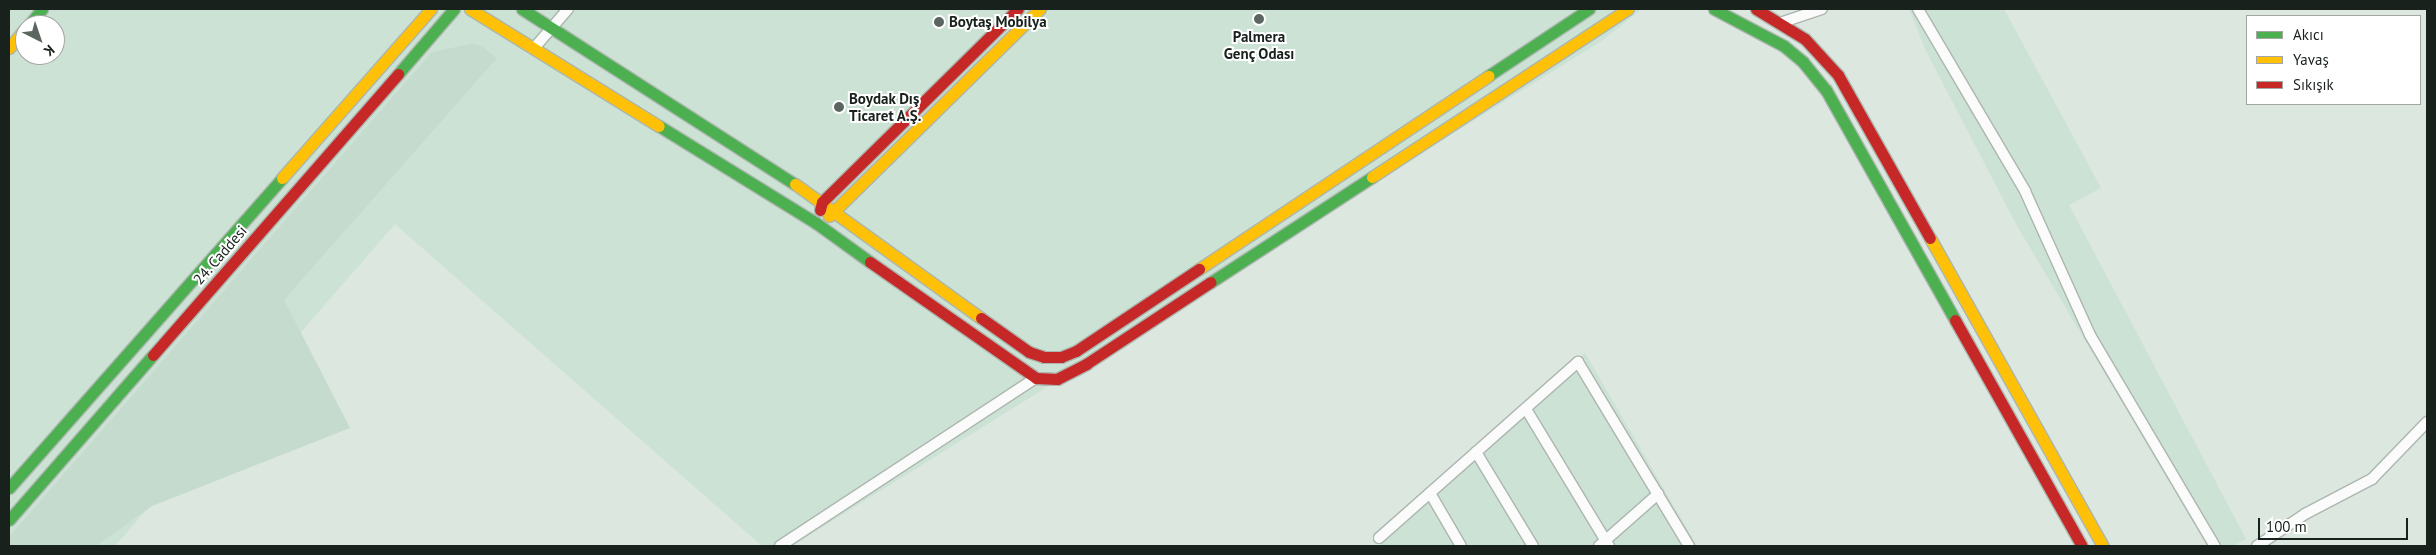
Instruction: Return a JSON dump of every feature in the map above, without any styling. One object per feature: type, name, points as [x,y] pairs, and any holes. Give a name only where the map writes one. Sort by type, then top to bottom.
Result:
[{"type":"street","name":"24. Caddesi","points":[[9,488],[431,9]]},
{"type":"street","name":"24. Caddesi","points":[[9,520],[454,9]]},
{"type":"street","points":[[470,9],[535,47],[816,223],[1036,378],[1057,379],[1072,373],[1628,9]]},
{"type":"street","points":[[522,9],[550,29],[822,202],[1030,352],[1044,357],[1061,357],[1076,351],[1588,9]]},
{"type":"street","points":[[535,47],[568,9]]},
{"type":"street","points":[[816,223],[822,202],[1018,9]]},
{"type":"street","points":[[816,223],[836,212],[1040,9]]},
{"type":"street","points":[[1714,9],[1784,46],[1803,62],[1826,90],[2082,546]]},
{"type":"street","points":[[1756,9],[1814,46],[1838,75],[2103,546]]},
{"type":"street","points":[[1780,23],[1822,9]]},
{"type":"street","points":[[1918,9],[2025,191],[2090,335],[2215,546]]},
{"type":"street","points":[[1379,538],[1578,362],[1689,546]]},
{"type":"street","points":[[780,546],[1036,378]]},
{"type":"street","points":[[1526,409],[1604,544],[1658,494]]},
{"type":"street","points":[[2257,546],[2305,514],[2372,479],[2427,422]]},
{"type":"street","points":[[1476,452],[1533,546]]},
{"type":"street","points":[[1430,493],[1461,546]]},
{"type":"shaded area","points":[[9,9],[1642,9],[1603,40],[792,546],[762,546],[395,224],[115,546],[9,546]]},
{"type":"shaded area","points":[[1909,9],[2004,9],[2101,188],[2069,205],[2246,539],[2233,546],[2207,546],[2016,224],[1926,51]]},
{"type":"shaded area","points":[[471,44],[482,46],[497,58],[284,300],[350,428],[152,506],[96,546],[9,546],[9,537],[432,52]]},
{"type":"shaded area","points":[[1585,353],[1697,546],[1381,546],[1373,534]]},
{"type":"traffic: fast","points":[[37,15],[42,9]]},
{"type":"traffic: fast","points":[[398,74],[454,9]]},
{"type":"traffic: fast","points":[[522,9],[795,184]]},
{"type":"traffic: fast","points":[[1488,76],[1589,9]]},
{"type":"traffic: fast","points":[[1714,9],[1784,46],[1803,62],[1826,90],[1955,320]]},
{"type":"traffic: fast","points":[[659,126],[816,223],[870,262]]},
{"type":"traffic: fast","points":[[1211,282],[1372,177]]},
{"type":"traffic: fast","points":[[9,488],[282,178]]},
{"type":"traffic: fast","points":[[9,520],[153,355]]},
{"type":"traffic: slow","points":[[282,178],[431,9]]},
{"type":"traffic: slow","points":[[470,9],[659,126]]},
{"type":"traffic: slow","points":[[829,216],[1040,9]]},
{"type":"traffic: slow","points":[[1372,177],[1628,9]]},
{"type":"traffic: slow","points":[[9,48],[15,41]]},
{"type":"traffic: slow","points":[[1199,269],[1488,76]]},
{"type":"traffic: slow","points":[[795,184],[981,318]]},
{"type":"traffic: slow","points":[[1930,238],[2103,546]]},
{"type":"traffic: jam","points":[[820,210],[822,202],[1018,9]]},
{"type":"traffic: jam","points":[[1756,9],[1805,39],[1838,75],[1930,238]]},
{"type":"traffic: jam","points":[[153,355],[398,74]]},
{"type":"traffic: jam","points":[[870,262],[1036,378],[1057,379],[1086,364],[1211,282]]},
{"type":"traffic: jam","points":[[981,318],[1029,352],[1044,357],[1061,357],[1076,351],[1199,269]]},
{"type":"traffic: jam","points":[[1955,320],[2082,546]]},
{"type":"place","name":"Palmera Genç Odası","points":[[1259,19]]},
{"type":"place","name":"Boytaş Mobilya","points":[[939,22]]},
{"type":"place","name":"Boydak Dış Ticaret A.Ş.","points":[[839,107]]}]
